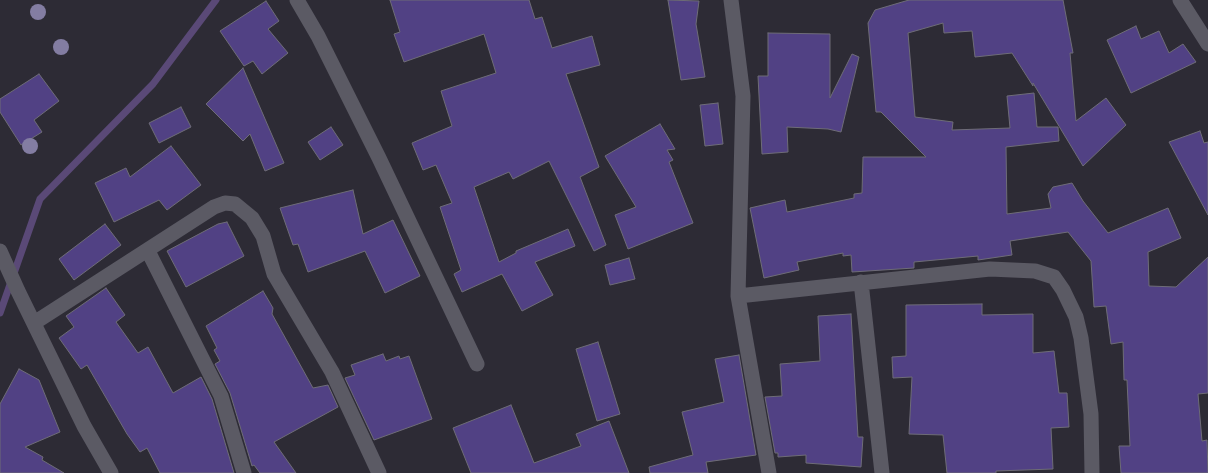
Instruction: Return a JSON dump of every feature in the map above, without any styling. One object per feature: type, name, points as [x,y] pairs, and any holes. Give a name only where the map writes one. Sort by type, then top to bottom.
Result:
[{"type":"street","points":[[297,0],[318,36],[477,364]]},
{"type":"street","points":[[731,0],[743,96],[738,296],[769,473]]},
{"type":"street","points":[[1180,0],[1208,44]]},
{"type":"street","points":[[31,317],[148,251],[214,207],[234,204],[252,218],[263,236],[274,274],[332,372],[379,473]]},
{"type":"street","points":[[148,251],[221,396],[244,473]]},
{"type":"street","points":[[2,256],[84,426],[111,473]]},
{"type":"street","points":[[738,296],[990,269],[1035,271],[1054,277],[1063,290],[1076,317],[1081,338],[1091,414],[1092,473]]},
{"type":"street","points":[[861,282],[882,473]]},
{"type":"building","points":[[390,0],[529,0],[535,19],[542,17],[552,48],[592,36],[600,65],[566,74],[599,167],[580,177],[606,245],[594,251],[549,161],[513,179],[509,172],[474,187],[499,262],[516,253],[516,251],[568,229],[575,246],[535,262],[553,295],[522,311],[502,274],[462,292],[454,274],[461,270],[440,207],[452,203],[436,165],[423,170],[412,143],[452,126],[441,91],[496,73],[484,34],[404,62],[394,34],[400,32]]},
{"type":"building","points":[[668,0],[699,1],[696,24],[705,77],[681,80]]},
{"type":"building","points":[[909,0],[1063,0],[1073,53],[1070,53],[1076,121],[1106,98],[1126,125],[1083,166],[1033,83],[1033,86],[1012,53],[975,57],[972,31],[944,33],[943,23],[908,33],[915,117],[953,122],[952,130],[1010,128],[1007,96],[1034,93],[1037,127],[1058,127],[1059,141],[1006,147],[1007,214],[1051,208],[1048,194],[1053,187],[1072,183],[1083,201],[1108,233],[1168,208],[1181,238],[1148,252],[1149,286],[1176,287],[1208,257],[1208,393],[1198,394],[1202,441],[1207,440],[1208,473],[1121,473],[1119,446],[1130,446],[1127,380],[1124,380],[1123,342],[1111,344],[1106,306],[1094,307],[1091,261],[1068,232],[1010,241],[1012,255],[978,260],[978,256],[914,262],[914,268],[852,272],[851,255],[843,256],[843,253],[797,262],[799,270],[764,278],[750,208],[785,200],[787,212],[854,198],[854,194],[862,193],[863,157],[926,157],[881,112],[876,112],[868,23],[875,10]]},
{"type":"building","points":[[266,1],[279,21],[268,29],[288,53],[262,74],[253,61],[244,66],[220,31]]},
{"type":"building","points":[[1136,26],[1141,39],[1159,31],[1169,53],[1183,44],[1196,62],[1131,93],[1107,40]]},
{"type":"building","points":[[768,33],[830,34],[830,98],[852,54],[859,57],[841,132],[828,129],[787,127],[788,152],[762,154],[758,76],[768,76]]},
{"type":"building","points":[[243,68],[284,163],[265,171],[250,134],[243,141],[206,104]]},
{"type":"building","points":[[39,74],[59,101],[34,120],[42,132],[21,145],[0,112],[0,99]]},
{"type":"building","points":[[718,103],[723,144],[705,146],[700,105]]},
{"type":"building","points":[[181,107],[191,127],[159,143],[149,123]]},
{"type":"building","points":[[660,124],[675,149],[667,150],[673,160],[669,162],[693,223],[628,249],[615,215],[636,207],[605,156]]},
{"type":"building","points":[[331,127],[343,145],[320,160],[308,142]]},
{"type":"building","points":[[1200,131],[1204,143],[1208,142],[1208,215],[1169,142]]},
{"type":"building","points":[[171,146],[201,185],[167,210],[159,200],[114,222],[95,183],[126,168],[130,177]]},
{"type":"building","points":[[353,190],[363,234],[393,220],[420,276],[385,293],[365,251],[308,272],[298,244],[293,245],[280,208]]},
{"type":"building","points":[[227,222],[244,256],[186,287],[167,251],[218,224]]},
{"type":"building","points":[[105,224],[121,245],[74,280],[59,259]]},
{"type":"building","points":[[629,258],[635,279],[610,285],[605,265]]},
{"type":"building","points":[[106,288],[125,315],[116,322],[138,353],[148,347],[173,393],[201,377],[212,399],[234,473],[160,473],[147,448],[140,452],[127,434],[87,365],[81,369],[59,338],[74,327],[66,316]]},
{"type":"building","points":[[263,291],[273,308],[272,314],[313,388],[328,385],[338,407],[274,442],[296,473],[260,473],[254,465],[252,466],[230,393],[215,364],[220,361],[214,350],[217,348],[206,326]]},
{"type":"building","points":[[982,304],[982,315],[1033,314],[1033,353],[1054,351],[1059,393],[1067,393],[1069,427],[1051,428],[1053,469],[996,471],[996,473],[947,473],[943,435],[909,434],[912,377],[893,378],[892,357],[906,356],[906,305]]},
{"type":"building","points":[[851,314],[858,437],[863,437],[861,467],[806,463],[806,455],[778,457],[778,453],[775,453],[765,397],[782,396],[780,364],[820,361],[818,316]]},
{"type":"building","points":[[598,342],[620,414],[597,421],[576,349]]},
{"type":"building","points":[[383,354],[386,361],[399,356],[400,359],[409,356],[432,419],[374,440],[345,378],[355,375],[351,365]]},
{"type":"building","points":[[739,355],[756,455],[706,462],[708,473],[650,473],[649,467],[693,455],[682,412],[724,402],[715,359]]},
{"type":"building","points":[[19,369],[39,380],[60,432],[25,447],[43,457],[42,460],[64,473],[0,473],[0,404]]},
{"type":"building","points":[[511,405],[534,463],[581,446],[576,434],[609,421],[629,473],[471,473],[453,428]]},
{"type":"waterway","points":[[0,313],[40,199],[153,84],[216,0]]}]
